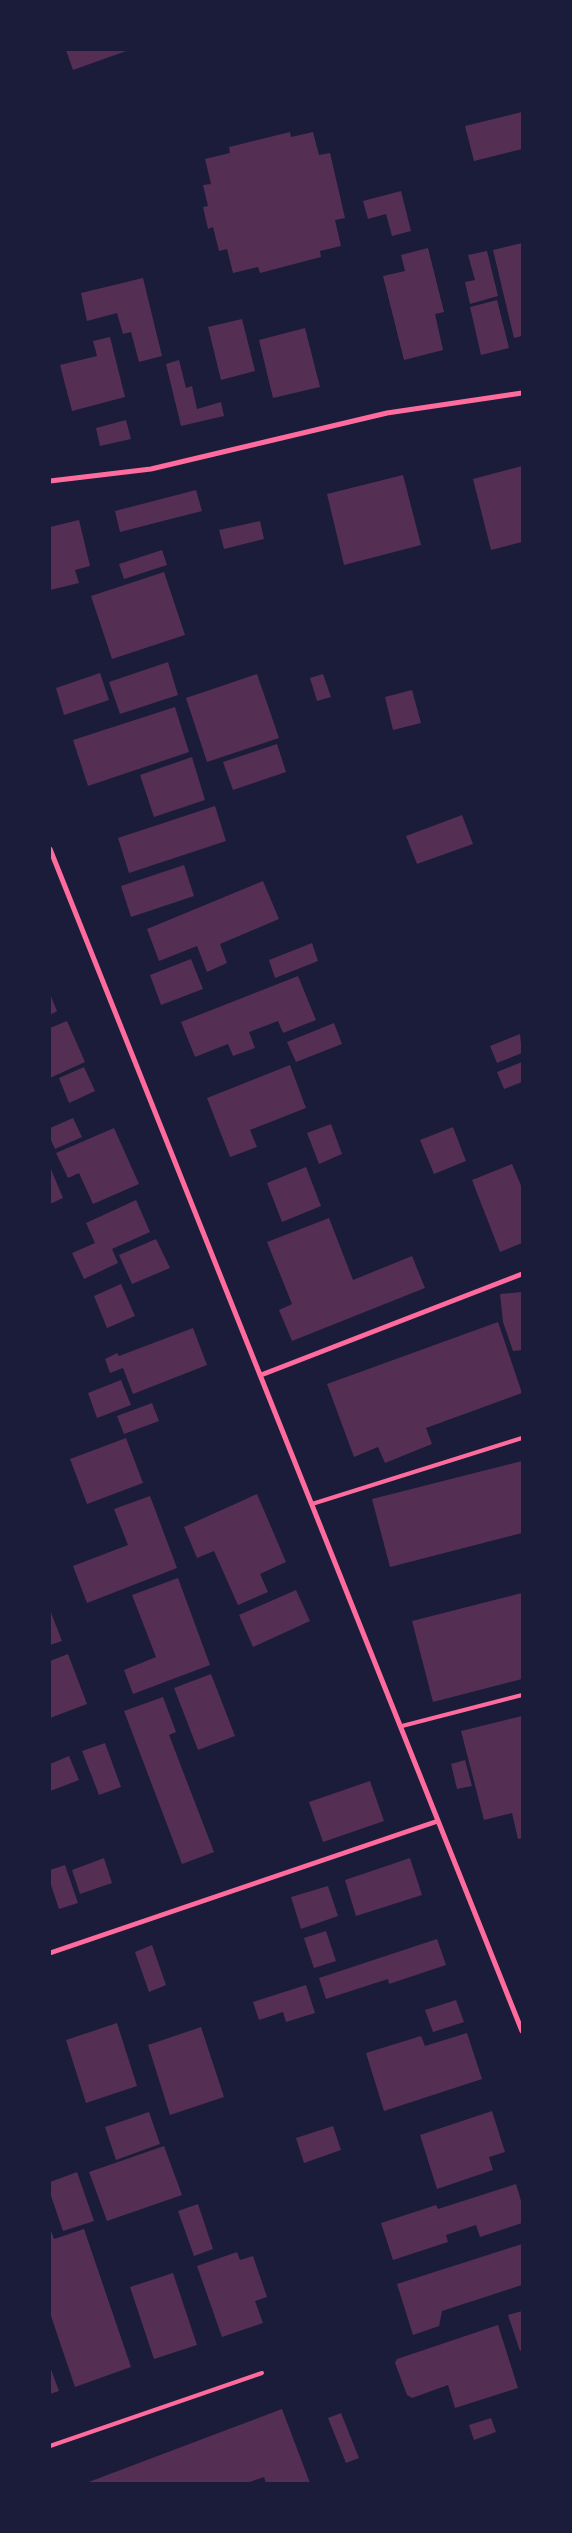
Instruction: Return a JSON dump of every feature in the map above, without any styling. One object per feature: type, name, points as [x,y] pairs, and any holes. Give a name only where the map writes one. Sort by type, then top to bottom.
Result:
[{"type":"street","points":[[50,481],[151,469],[387,413],[522,393]]},
{"type":"street","points":[[50,849],[402,1726],[522,2031]]},
{"type":"street","points":[[261,1375],[522,1274]]},
{"type":"street","points":[[50,1954],[438,1821]]},
{"type":"lane","points":[[312,1504],[522,1438]]},
{"type":"lane","points":[[402,1726],[522,1695]]},
{"type":"lane","points":[[50,2446],[262,2373]]},
{"type":"building","points":[[66,50],[129,50],[73,70]]},
{"type":"building","points":[[522,112],[522,149],[474,161],[465,126]]},
{"type":"building","points":[[290,132],[291,137],[313,132],[319,155],[330,153],[345,218],[335,220],[341,246],[320,251],[321,257],[260,273],[258,267],[233,273],[227,249],[219,251],[213,227],[208,229],[203,207],[208,206],[203,185],[211,184],[205,159],[230,153],[229,147]]},
{"type":"building","points":[[401,191],[411,231],[392,236],[386,214],[368,219],[363,201]]},
{"type":"building","points":[[522,243],[522,336],[514,338],[493,250]]},
{"type":"building","points":[[428,248],[444,312],[435,314],[443,350],[404,360],[383,276],[405,271],[401,255]]},
{"type":"building","points":[[487,251],[498,296],[470,304],[465,282],[475,280],[468,255]]},
{"type":"building","points":[[143,278],[162,356],[139,362],[131,332],[123,334],[117,313],[87,321],[81,293]]},
{"type":"building","points":[[497,300],[509,348],[481,355],[470,307]]},
{"type":"building","points":[[242,319],[255,371],[221,380],[208,327]]},
{"type":"building","points":[[305,328],[320,387],[273,398],[259,340]]},
{"type":"building","points":[[110,337],[125,397],[72,411],[60,365],[97,356],[93,341]]},
{"type":"building","points":[[179,360],[186,388],[192,386],[197,409],[221,402],[224,416],[181,426],[166,364]]},
{"type":"building","points":[[126,420],[131,439],[100,446],[96,428]]},
{"type":"building","points":[[522,466],[522,542],[491,550],[473,479]]},
{"type":"building","points":[[403,475],[421,545],[344,565],[327,494]]},
{"type":"building","points":[[196,490],[202,511],[120,532],[115,511]]},
{"type":"building","points":[[79,520],[90,566],[75,570],[79,583],[50,590],[50,527]]},
{"type":"building","points":[[260,521],[264,539],[224,549],[219,530]]},
{"type":"building","points":[[162,550],[167,565],[124,579],[119,564]]},
{"type":"building","points":[[164,572],[185,635],[112,659],[91,596]]},
{"type":"building","points":[[168,662],[178,695],[120,714],[109,682]]},
{"type":"building","points":[[100,673],[109,700],[64,715],[56,688]]},
{"type":"building","points":[[257,674],[279,738],[207,762],[186,698]]},
{"type":"building","points":[[323,674],[331,697],[317,701],[310,678]]},
{"type":"building","points":[[412,690],[421,723],[393,730],[385,697]]},
{"type":"building","points":[[175,707],[189,752],[88,786],[73,740]]},
{"type":"building","points":[[277,744],[286,772],[233,790],[223,762]]},
{"type":"building","points":[[192,757],[205,800],[154,817],[140,775]]},
{"type":"building","points":[[215,806],[226,841],[129,873],[118,838]]},
{"type":"building","points":[[462,815],[473,844],[417,864],[406,836]]},
{"type":"building","points":[[184,865],[194,896],[131,917],[121,886]]},
{"type":"building","points":[[263,881],[279,919],[220,944],[227,963],[207,972],[197,946],[159,961],[147,929]]},
{"type":"building","points":[[312,943],[318,961],[275,978],[269,960]]},
{"type":"building","points":[[191,959],[203,989],[161,1005],[150,975]]},
{"type":"building","points":[[298,976],[316,1020],[283,1033],[278,1021],[249,1032],[255,1048],[233,1056],[228,1044],[195,1057],[181,1022]]},
{"type":"building","points":[[50,994],[57,1011],[50,1015]]},
{"type":"building","points":[[67,1021],[85,1062],[50,1078],[50,1028]]},
{"type":"building","points":[[334,1023],[342,1044],[296,1062],[287,1042]]},
{"type":"building","points":[[520,1034],[522,1053],[497,1063],[490,1046]]},
{"type":"building","points":[[522,1062],[522,1082],[504,1089],[497,1072]]},
{"type":"building","points":[[290,1065],[306,1108],[250,1130],[257,1147],[230,1157],[207,1098]]},
{"type":"building","points":[[84,1067],[95,1091],[69,1103],[59,1078]]},
{"type":"building","points":[[73,1118],[82,1137],[55,1149],[50,1138],[50,1128]]},
{"type":"building","points":[[331,1124],[342,1154],[319,1164],[307,1133]]},
{"type":"building","points":[[453,1127],[466,1161],[434,1174],[420,1140]]},
{"type":"building","points":[[114,1128],[139,1184],[93,1204],[79,1173],[68,1178],[56,1153]]},
{"type":"building","points":[[512,1164],[522,1188],[522,1243],[500,1252],[472,1180]]},
{"type":"building","points":[[50,1167],[63,1198],[50,1204]]},
{"type":"building","points":[[306,1167],[321,1206],[282,1222],[267,1183]]},
{"type":"building","points":[[136,1200],[150,1232],[112,1249],[118,1263],[84,1279],[72,1253],[95,1243],[86,1223]]},
{"type":"building","points":[[329,1218],[353,1280],[412,1256],[425,1288],[292,1341],[279,1310],[292,1304],[267,1242]]},
{"type":"building","points":[[156,1239],[170,1268],[132,1284],[119,1255]]},
{"type":"building","points":[[121,1284],[135,1316],[107,1328],[94,1296]]},
{"type":"building","points":[[522,1292],[522,1350],[513,1351],[503,1322],[500,1294]]},
{"type":"building","points":[[498,1322],[522,1393],[426,1428],[432,1444],[385,1463],[378,1447],[354,1457],[327,1384]]},
{"type":"building","points":[[193,1328],[207,1365],[133,1394],[123,1368],[110,1373],[105,1359],[117,1353],[119,1356]]},
{"type":"building","points":[[121,1380],[131,1405],[97,1418],[88,1393]]},
{"type":"building","points":[[152,1403],[159,1421],[124,1434],[117,1416]]},
{"type":"building","points":[[126,1438],[143,1483],[87,1504],[70,1459]]},
{"type":"building","points":[[522,1461],[522,1533],[390,1567],[372,1499]]},
{"type":"building","points":[[257,1494],[286,1562],[260,1574],[268,1592],[238,1605],[214,1551],[197,1558],[184,1527]]},
{"type":"building","points":[[150,1496],[177,1568],[87,1603],[73,1566],[128,1545],[114,1509]]},
{"type":"building","points":[[178,1578],[210,1665],[133,1694],[124,1670],[156,1657],[132,1595]]},
{"type":"building","points":[[296,1590],[310,1621],[253,1647],[239,1615]]},
{"type":"building","points":[[522,1593],[522,1679],[433,1702],[412,1621]]},
{"type":"building","points":[[50,1610],[62,1641],[50,1645]]},
{"type":"building","points":[[68,1654],[87,1704],[50,1718],[50,1661]]},
{"type":"building","points":[[211,1674],[235,1736],[198,1750],[174,1688]]},
{"type":"building","points":[[163,1697],[176,1732],[169,1735],[214,1852],[182,1864],[124,1711]]},
{"type":"building","points":[[522,1716],[522,1838],[518,1839],[512,1813],[484,1820],[461,1731]]},
{"type":"building","points":[[105,1743],[121,1787],[99,1795],[82,1751]]},
{"type":"building","points":[[69,1756],[79,1780],[50,1791],[50,1764]]},
{"type":"building","points":[[465,1760],[472,1786],[457,1789],[451,1764]]},
{"type":"building","points":[[370,1781],[384,1821],[323,1842],[309,1802]]},
{"type":"building","points":[[104,1858],[112,1883],[80,1894],[72,1870]]},
{"type":"building","points":[[410,1858],[422,1895],[356,1916],[345,1880]]},
{"type":"building","points":[[65,1865],[78,1903],[59,1909],[50,1882],[50,1870]]},
{"type":"building","points":[[328,1886],[338,1916],[301,1929],[291,1897]]},
{"type":"building","points":[[326,1931],[336,1961],[314,1968],[304,1938]]},
{"type":"building","points":[[437,1939],[446,1965],[389,1984],[388,1979],[326,1999],[319,1978]]},
{"type":"building","points":[[152,1945],[166,1985],[149,1992],[135,1952]]},
{"type":"building","points":[[306,1985],[315,2013],[286,2022],[283,2012],[259,2020],[253,2002]]},
{"type":"building","points":[[456,2000],[464,2022],[433,2032],[425,2010]]},
{"type":"building","points":[[117,2023],[137,2086],[86,2103],[66,2040]]},
{"type":"building","points":[[201,2027],[224,2097],[170,2115],[148,2045]]},
{"type":"building","points":[[467,2033],[482,2079],[384,2111],[366,2053],[421,2036],[425,2046]]},
{"type":"building","points":[[492,2111],[505,2152],[489,2157],[493,2170],[437,2189],[420,2135]]},
{"type":"building","points":[[149,2112],[160,2144],[116,2160],[105,2127]]},
{"type":"building","points":[[333,2126],[341,2150],[304,2163],[296,2138]]},
{"type":"building","points":[[164,2146],[182,2195],[107,2221],[89,2172]]},
{"type":"building","points":[[77,2172],[94,2221],[63,2231],[50,2193],[50,2182]]},
{"type":"building","points":[[516,2184],[522,2204],[522,2223],[480,2237],[476,2225],[446,2235],[448,2242],[393,2260],[381,2223],[436,2205],[438,2209]]},
{"type":"building","points":[[198,2204],[213,2249],[194,2256],[178,2211]]},
{"type":"building","points":[[50,2228],[54,2239],[84,2229],[131,2367],[75,2387],[50,2313]]},
{"type":"building","points":[[522,2244],[522,2285],[442,2311],[439,2326],[413,2335],[397,2284]]},
{"type":"building","points":[[237,2252],[240,2260],[253,2256],[267,2297],[255,2301],[263,2323],[222,2337],[197,2266]]},
{"type":"building","points":[[173,2273],[197,2345],[154,2359],[130,2287]]},
{"type":"building","points":[[522,2311],[522,2350],[520,2351],[508,2315]]},
{"type":"building","points":[[498,2325],[518,2388],[455,2408],[448,2385],[412,2398],[407,2395],[395,2363],[397,2359]]},
{"type":"building","points":[[50,2367],[59,2391],[50,2394]]},
{"type":"building","points":[[282,2409],[310,2483],[266,2483],[264,2477],[247,2483],[86,2483]]},
{"type":"building","points":[[341,2413],[359,2458],[346,2463],[328,2418]]},
{"type":"building","points":[[491,2418],[496,2432],[474,2440],[469,2425]]}]
